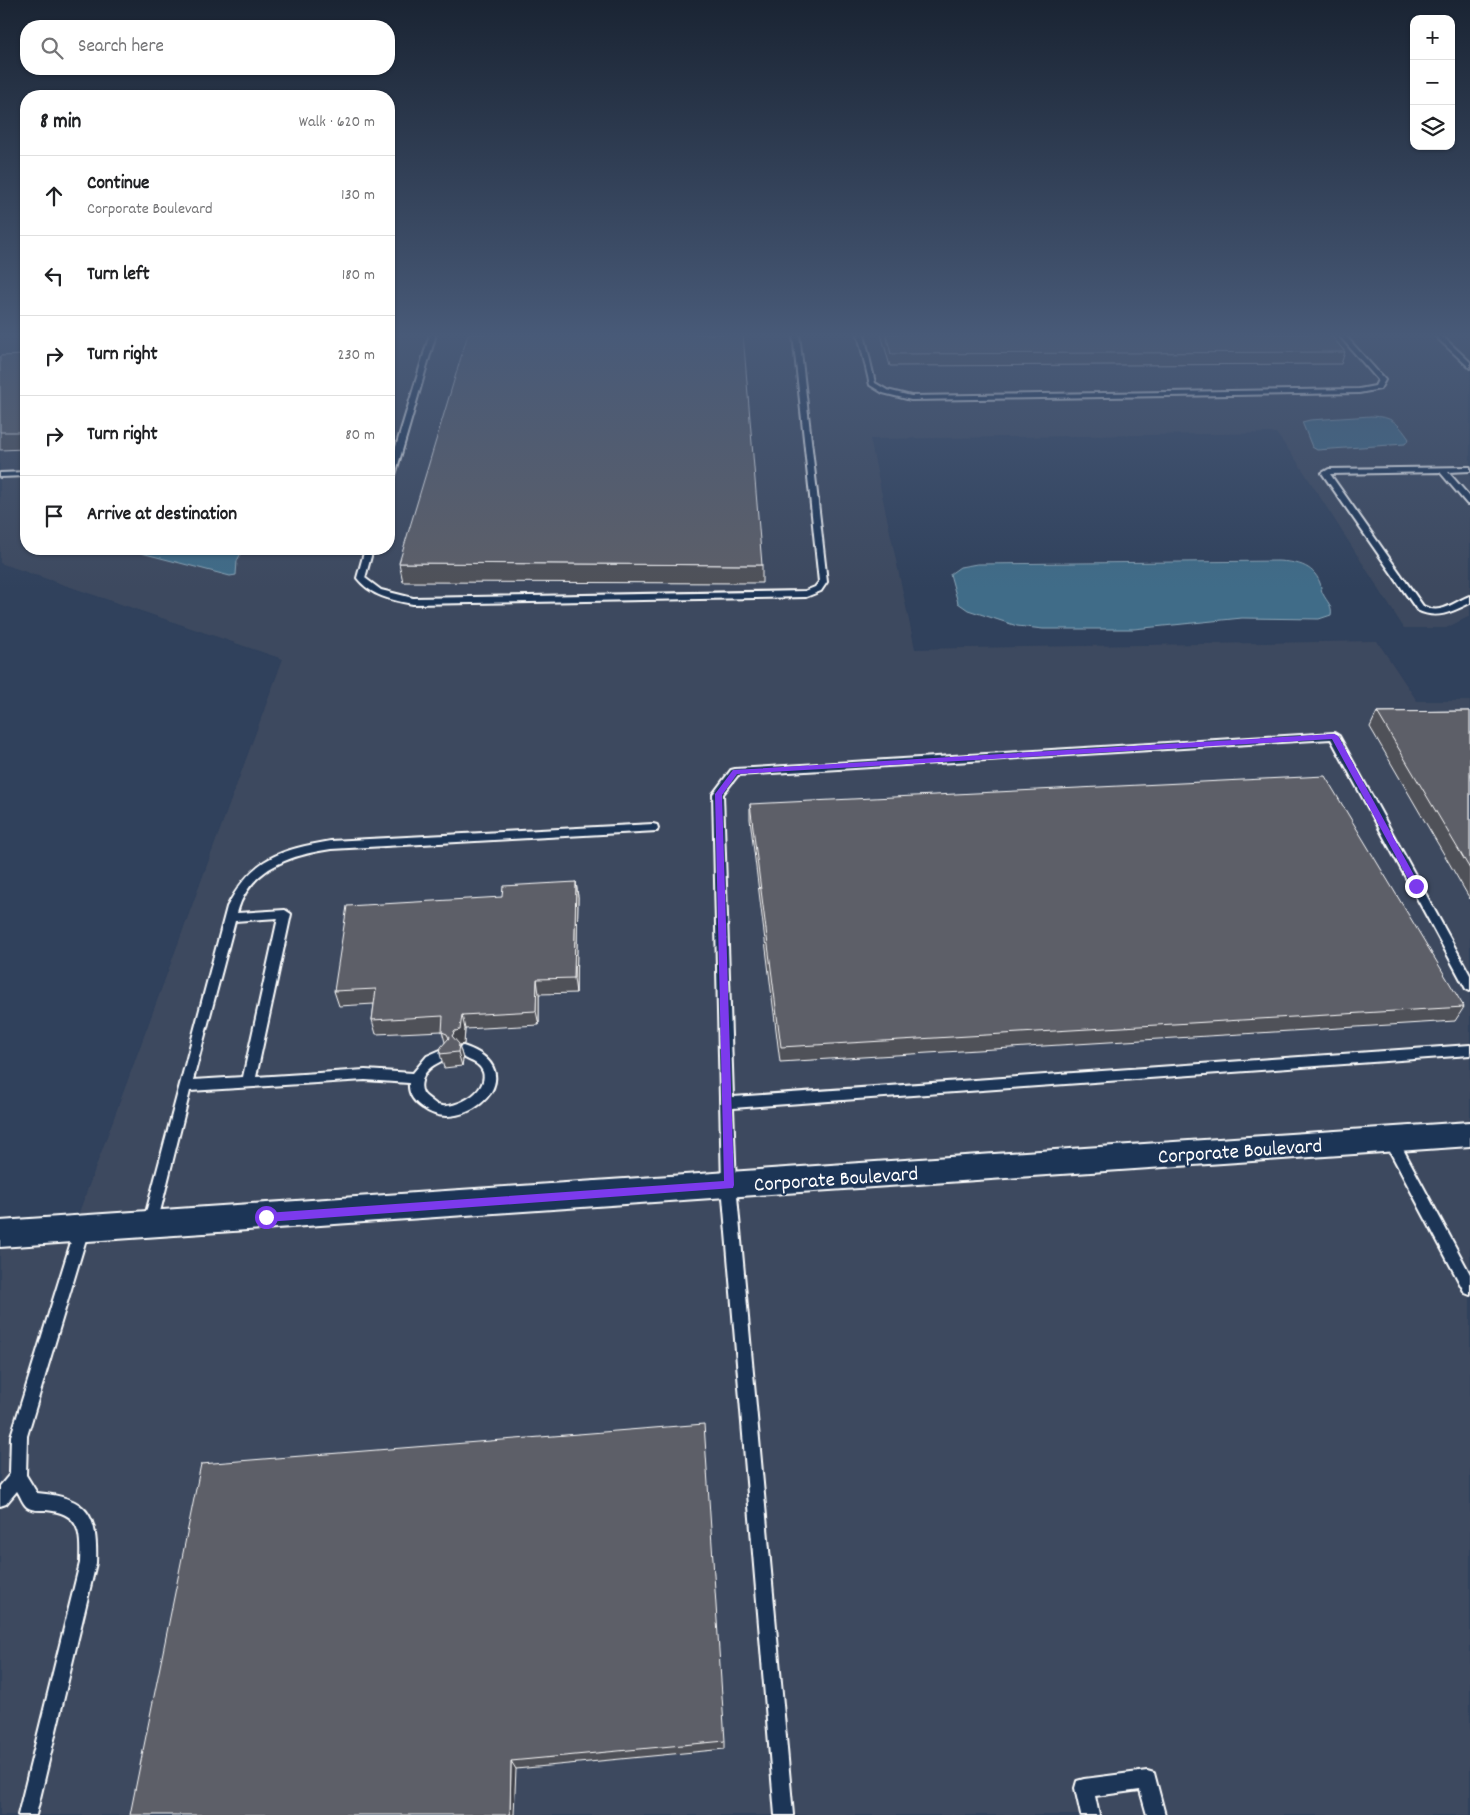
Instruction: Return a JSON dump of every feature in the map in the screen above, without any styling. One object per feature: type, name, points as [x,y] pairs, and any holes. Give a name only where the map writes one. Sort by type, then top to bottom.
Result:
[{"type":"street","name":"Corporate Boulevard","points":[[0,1234],[1470,1134]]},
{"type":"lane","points":[[395,462],[408,419]]},
{"type":"lane","points":[[367,555],[361,578],[369,588],[390,597],[413,600],[806,594],[818,589],[823,582],[805,419]]},
{"type":"lane","points":[[1442,469],[1470,502]]},
{"type":"lane","points":[[1470,469],[1328,471],[1326,473],[1420,608],[1428,614],[1440,614],[1470,599]]},
{"type":"lane","points":[[0,475],[20,474]]},
{"type":"lane","points":[[784,1815],[729,1185],[718,794],[735,772],[1334,736],[1470,986]]},
{"type":"lane","points":[[150,1225],[185,1086],[231,917],[240,889],[254,874],[291,852],[331,845],[653,828]]},
{"type":"lane","points":[[231,917],[285,914],[248,1082]]},
{"type":"lane","points":[[727,1103],[1470,1050]]},
{"type":"lane","points":[[445,1053],[429,1060],[421,1068],[416,1078],[415,1088],[418,1097],[425,1105],[435,1110],[448,1111],[472,1104],[482,1096],[488,1087],[490,1077],[488,1068],[483,1060],[474,1054],[463,1051]]},
{"type":"lane","points":[[185,1086],[365,1074],[416,1078]]},
{"type":"lane","points":[[1391,1140],[1470,1288]]},
{"type":"lane","points":[[27,1815],[88,1563],[89,1537],[82,1517],[68,1506],[32,1501],[18,1477],[19,1436],[82,1229]]},
{"type":"lane","points":[[0,1498],[18,1477]]},
{"type":"lane","points":[[1090,1815],[1084,1788],[1147,1780],[1156,1815]]},
{"type":"shaded area","points":[[0,419],[20,419],[20,555],[395,555],[395,419],[1470,419],[1470,616],[1446,628],[1404,628],[1299,464],[1276,433],[870,439],[915,649],[1377,641],[1417,701],[1470,701],[1470,1815],[0,1815],[0,1243],[69,1240],[283,659],[0,563]]},
{"type":"shaded area","points":[[1388,419],[1401,428],[1409,439],[1405,444],[1317,450],[1312,447],[1302,422],[1310,420]]},
{"type":"shaded area","points":[[149,555],[240,555],[237,561],[236,575],[230,576]]},
{"type":"shaded area","points":[[1278,561],[1297,563],[1313,572],[1320,583],[1322,593],[1330,607],[1331,615],[1319,619],[1242,618],[1134,629],[1043,629],[1017,626],[968,610],[958,603],[950,574],[960,567],[977,564]]},
{"type":"building","points":[[0,419],[20,419],[20,432],[0,432]]},
{"type":"building","points":[[442,419],[750,419],[762,565],[399,563]]},
{"type":"building","points":[[1470,711],[1470,869],[1377,712]]},
{"type":"building","points":[[1325,776],[1464,1007],[781,1047],[750,804]]},
{"type":"building","points":[[576,882],[574,978],[537,979],[536,1011],[462,1015],[460,1030],[455,1031],[452,1036],[459,1044],[458,1052],[440,1054],[441,1047],[449,1038],[447,1034],[442,1032],[443,1016],[372,1020],[376,989],[334,991],[347,906],[502,897],[503,886]]},
{"type":"building","points":[[704,1424],[725,1741],[511,1761],[510,1815],[130,1815],[201,1464]]},
{"type":"route","points":[[266,1217],[729,1185],[718,794],[735,772],[1334,736],[1416,886]]}]
